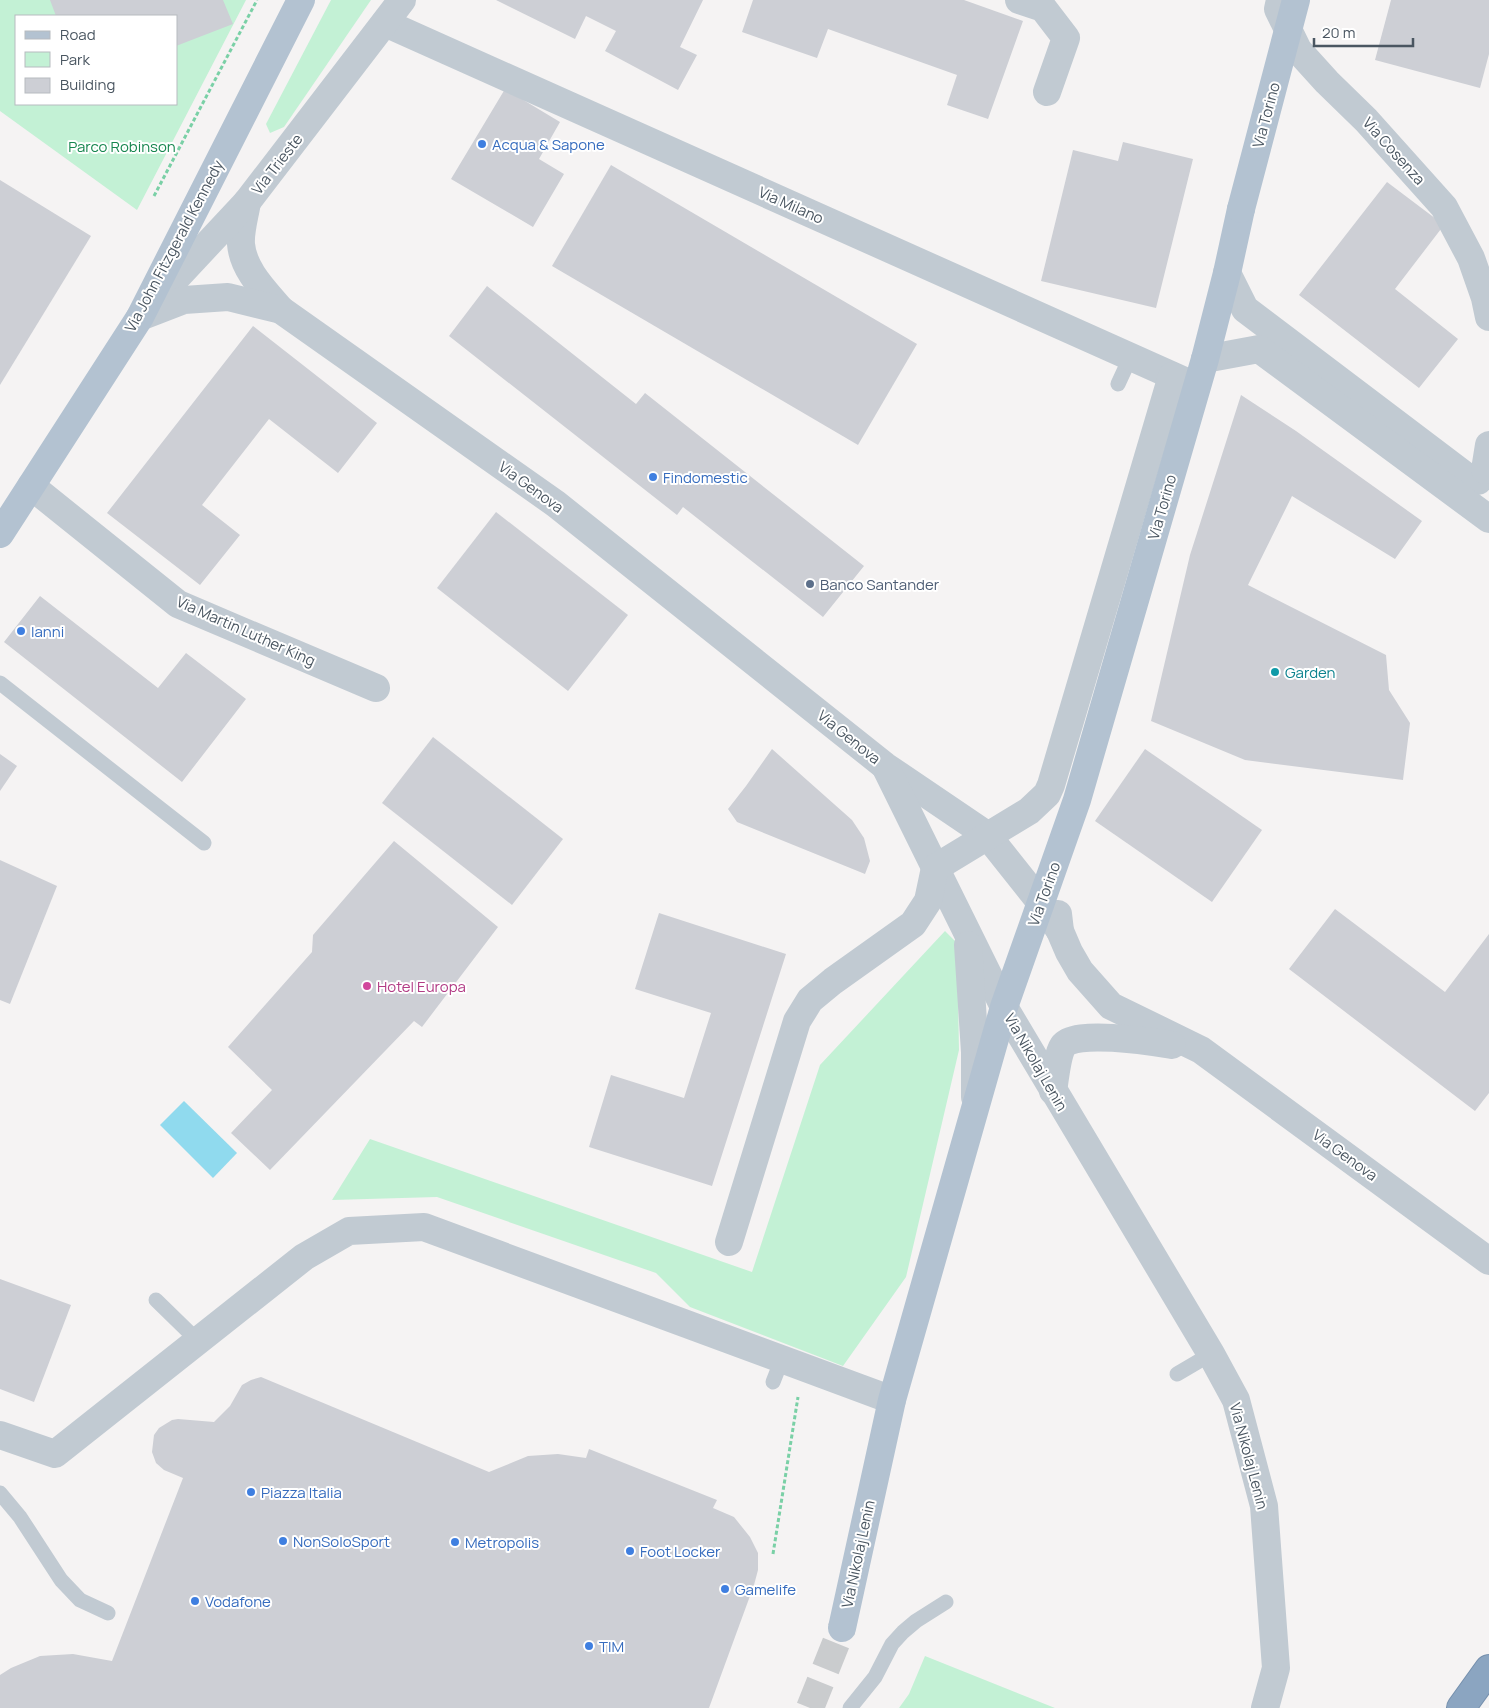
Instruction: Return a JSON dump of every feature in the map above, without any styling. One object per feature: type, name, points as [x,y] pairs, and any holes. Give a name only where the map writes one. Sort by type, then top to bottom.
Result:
[{"type":"highway","points":[[1461,1708],[1489,1669]]},
{"type":"main road","name":"Via John Fitzgerald Kennedy","points":[[0,534],[140,317],[301,0]]},
{"type":"main road","name":"Via Torino","points":[[1004,1007],[1077,800],[1206,359],[1241,209],[1296,0]]},
{"type":"main road","name":"Via Nikolaj Lenin","points":[[842,1628],[892,1400],[1004,1007]]},
{"type":"street","name":"Via Trieste","points":[[140,317],[248,202],[402,0]]},
{"type":"street","points":[[1019,0],[1043,8],[1066,38],[1048,92]]},
{"type":"street","name":"Via Cosenza","points":[[1280,0],[1278,9],[1298,50],[1366,120],[1444,207],[1471,258],[1485,298],[1489,318]]},
{"type":"street","name":"Via Milano","points":[[385,23],[1197,387]]},
{"type":"street","points":[[248,202],[241,244],[244,256],[255,278],[281,310]]},
{"type":"street","points":[[1227,273],[1245,309],[1471,480],[1485,466]]},
{"type":"street","name":"Via Genova","points":[[140,317],[184,300],[228,297],[281,310],[556,504],[885,766],[987,836],[1060,931],[1080,971],[1111,1006],[1201,1050],[1489,1261]]},
{"type":"street","points":[[1206,359],[1259,349],[1489,519]]},
{"type":"street","points":[[729,1242],[797,1020],[810,1000],[833,981],[913,924],[928,900],[935,868],[1028,811],[1047,794],[1172,376]]},
{"type":"street","points":[[1485,466],[1476,491],[1477,502],[1481,512],[1489,519]]},
{"type":"street","name":"Via Martin Luther King","points":[[31,486],[178,604],[376,688]]},
{"type":"street","name":"Via Genova","points":[[885,766],[1004,1007]]},
{"type":"street","name":"Via Genova","points":[[1051,873],[1060,931]]},
{"type":"street","points":[[968,933],[975,1052],[975,1111]]},
{"type":"street","name":"Via Nikolaj Lenin","points":[[1004,1007],[1211,1354],[1236,1400],[1264,1506],[1276,1668],[1265,1708]]},
{"type":"street","name":"Via Genova","points":[[1053,1091],[1062,1046],[1068,1040],[1090,1038],[1132,1039],[1201,1050]]},
{"type":"street","points":[[0,1435],[55,1454],[304,1258],[349,1231],[424,1227],[777,1370],[892,1400]]},
{"type":"lane","points":[[1118,384],[1130,358]]},
{"type":"lane","points":[[0,683],[204,843]]},
{"type":"lane","points":[[156,1300],[198,1341]]},
{"type":"lane","points":[[1176,1374],[1211,1354]]},
{"type":"lane","points":[[0,1493],[20,1517],[61,1580],[80,1600],[108,1612]]},
{"type":"lane","points":[[850,1708],[875,1677],[892,1644],[916,1621],[946,1602]]},
{"type":"path","points":[[154,196],[257,0]]},
{"type":"path","points":[[773,1554],[799,1392]]},
{"type":"green space","name":"Parco Robinson","points":[[0,0],[246,0],[137,210],[0,111]]},
{"type":"green space","points":[[331,0],[371,0],[284,127],[270,133],[266,124]]},
{"type":"green space","points":[[945,931],[957,943],[959,1050],[906,1277],[843,1366],[690,1307],[656,1273],[437,1197],[332,1200],[370,1139],[752,1272],[820,1065]]},
{"type":"green space","points":[[925,1656],[1055,1708],[899,1708],[909,1694]]},
{"type":"water","points":[[184,1101],[237,1153],[213,1178],[160,1125]]},
{"type":"building","points":[[50,0],[223,0],[233,24],[178,45],[178,15],[56,15]]},
{"type":"building","points":[[496,0],[703,0],[680,47],[697,55],[678,90],[605,51],[616,31],[586,16],[575,39]]},
{"type":"building","points":[[753,0],[964,0],[1023,21],[988,119],[947,105],[957,75],[828,29],[817,58],[742,32]]},
{"type":"building","points":[[1391,0],[1489,0],[1489,54],[1480,88],[1375,60]]},
{"type":"building","points":[[505,89],[560,122],[539,159],[564,174],[533,227],[451,179]]},
{"type":"building","points":[[1123,142],[1193,159],[1156,308],[1041,281],[1073,150],[1118,161]]},
{"type":"building","points":[[611,165],[917,344],[858,445],[552,266]]},
{"type":"building","points":[[0,180],[91,236],[0,385]]},
{"type":"building","points":[[1387,182],[1444,225],[1395,289],[1458,339],[1419,388],[1299,295]]},
{"type":"building","points":[[487,286],[636,404],[645,393],[864,566],[823,617],[683,507],[677,515],[449,336]]},
{"type":"building","points":[[253,326],[377,423],[338,473],[269,419],[202,505],[240,535],[200,585],[107,513]]},
{"type":"building","points":[[1241,395],[1296,431],[1422,521],[1395,559],[1292,496],[1248,585],[1386,655],[1389,690],[1410,723],[1403,780],[1245,760],[1151,721],[1190,555]]},
{"type":"building","points":[[496,512],[628,615],[568,691],[437,588]]},
{"type":"building","points":[[40,596],[158,688],[186,653],[246,699],[182,782],[4,642]]},
{"type":"building","points":[[433,737],[563,839],[512,905],[382,803]]},
{"type":"building","points":[[772,749],[852,820],[864,838],[870,861],[865,874],[737,822],[728,809]]},
{"type":"building","points":[[1145,749],[1262,830],[1212,902],[1095,821]]},
{"type":"building","points":[[0,754],[17,766],[0,791]]},
{"type":"building","name":"Hotel Europa","points":[[394,841],[498,927],[422,1027],[414,1021],[270,1170],[231,1133],[272,1090],[228,1047],[312,952],[313,935]]},
{"type":"building","points":[[0,860],[57,886],[10,1004],[0,1000]]},
{"type":"building","points":[[1335,909],[1445,992],[1489,934],[1489,1093],[1475,1111],[1289,969]]},
{"type":"building","points":[[659,913],[786,954],[712,1186],[589,1147],[611,1075],[684,1098],[711,1013],[635,989]]},
{"type":"building","points":[[0,1279],[71,1305],[34,1402],[0,1389]]},
{"type":"building","name":"Metropolis","points":[[261,1377],[489,1472],[528,1456],[558,1454],[586,1458],[589,1449],[717,1500],[713,1508],[734,1517],[750,1537],[758,1553],[758,1570],[709,1708],[0,1708],[0,1675],[11,1668],[40,1656],[73,1654],[112,1661],[183,1478],[164,1470],[156,1463],[152,1452],[154,1435],[159,1428],[172,1420],[214,1422],[230,1406],[242,1385]]},
{"type":"tunnel","points":[[810,1708],[842,1628]]},
{"type":"place","name":"Acqua & Sapone","points":[[482,144]]},
{"type":"place","name":"Findomestic","points":[[653,477]]},
{"type":"place","name":"Banco Santander","points":[[810,584]]},
{"type":"place","name":"Ianni","points":[[21,631]]},
{"type":"place","name":"Garden","points":[[1275,672]]},
{"type":"place","name":"Hotel Europa","points":[[367,986]]},
{"type":"place","name":"Piazza Italia","points":[[251,1492]]},
{"type":"place","name":"NonSoloSport","points":[[283,1541]]},
{"type":"place","name":"Metropolis","points":[[455,1542]]},
{"type":"place","name":"Foot Locker","points":[[630,1551]]},
{"type":"place","name":"Gamelife","points":[[725,1589]]},
{"type":"place","name":"Vodafone","points":[[195,1601]]},
{"type":"place","name":"TIM","points":[[589,1646]]}]
